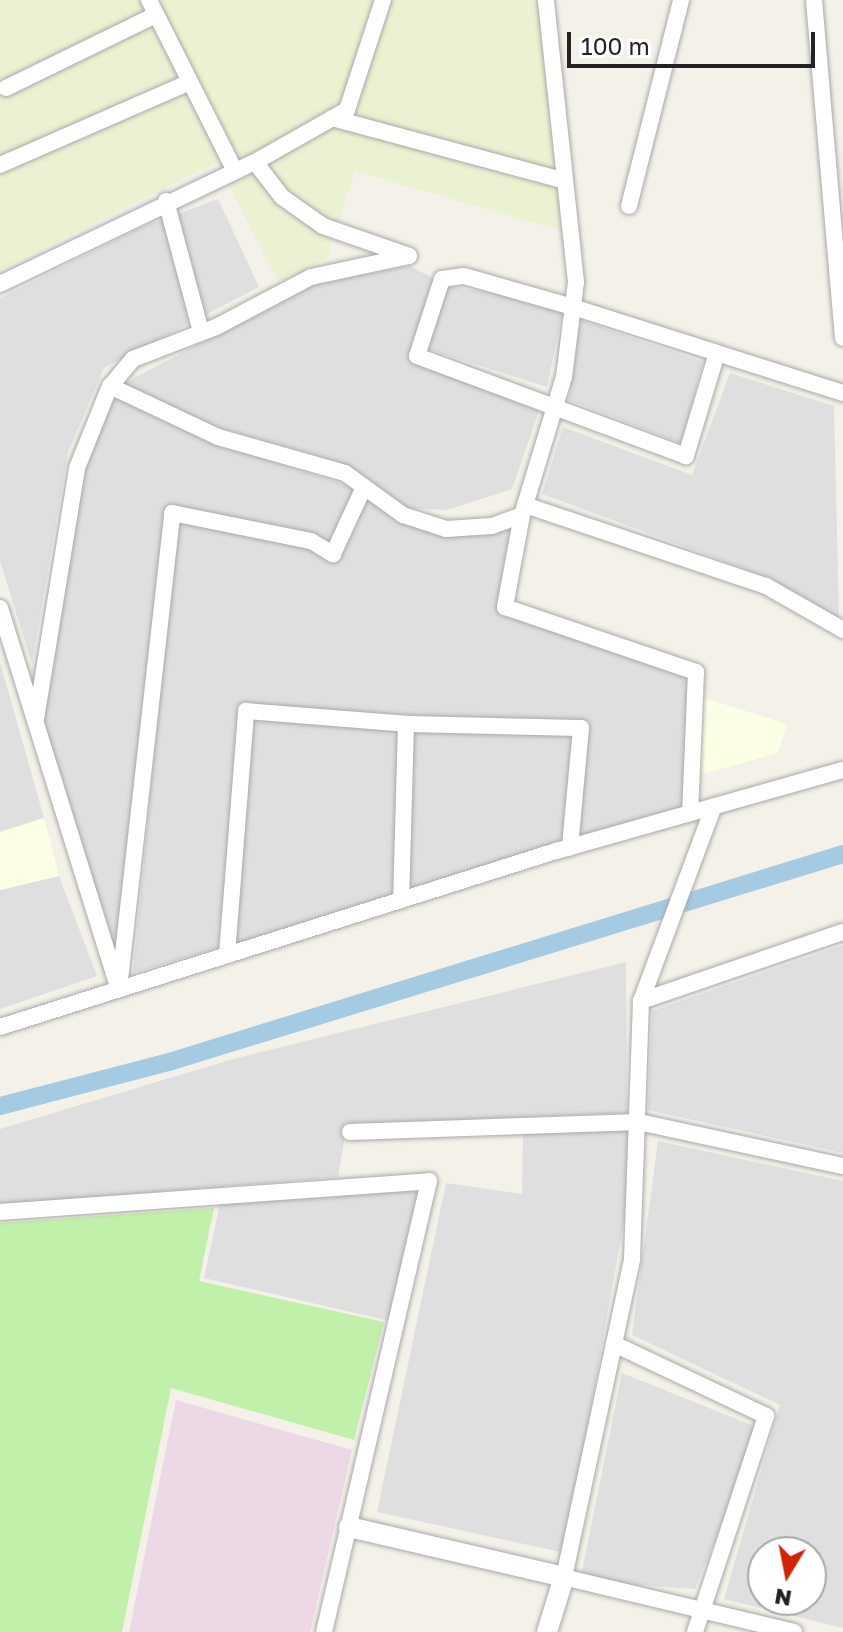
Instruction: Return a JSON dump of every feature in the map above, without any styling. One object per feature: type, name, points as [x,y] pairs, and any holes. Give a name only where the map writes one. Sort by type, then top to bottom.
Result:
[{"type":"street","points":[[0,284],[166,201],[255,162],[347,110],[383,0]]},
{"type":"street","points":[[546,0],[565,181],[573,307],[555,407],[524,510],[505,607],[696,672],[690,813]]},
{"type":"street","points":[[629,206],[681,0]]},
{"type":"street","points":[[814,0],[843,338]]},
{"type":"street","points":[[6,88],[153,7],[235,171]]},
{"type":"street","points":[[0,165],[190,82]]},
{"type":"street","points":[[332,118],[565,181]]},
{"type":"street","points":[[36,722],[77,468],[110,386],[133,359],[201,332],[311,277],[409,256],[323,226],[282,197],[255,162]]},
{"type":"street","points":[[166,201],[201,332]]},
{"type":"street","points":[[717,353],[686,456],[417,356],[442,279],[464,276],[573,307],[843,393]]},
{"type":"street","points":[[110,386],[218,437],[345,473],[403,515],[446,529],[492,526],[524,510],[766,586],[843,630]]},
{"type":"street","points":[[119,989],[172,513],[311,541],[333,554],[364,487]]},
{"type":"street","points":[[1,613],[119,989]]},
{"type":"street","points":[[227,955],[246,711],[406,724],[581,728],[570,847]]},
{"type":"street","points":[[401,900],[406,724]]},
{"type":"street","points":[[0,1027],[570,847],[843,770]]},
{"type":"street","points":[[547,1632],[564,1577],[632,1259],[641,1001],[714,806]]},
{"type":"street","points":[[641,1001],[843,932]]},
{"type":"street","points":[[350,1132],[639,1122],[843,1166]]},
{"type":"street","points":[[0,1212],[429,1181],[324,1632]]},
{"type":"street","points":[[614,1344],[766,1416],[695,1632]]},
{"type":"street","points":[[349,1527],[794,1632]]},
{"type":"shaded area","points":[[0,0],[542,0],[571,233],[355,171],[327,258],[278,281],[217,162],[0,270]]},
{"type":"shaded area","points":[[218,199],[259,287],[104,368],[68,452],[32,664],[0,561],[0,298],[142,227]]},
{"type":"shaded area","points":[[410,266],[433,278],[410,359],[540,408],[512,489],[447,510],[406,508],[336,461],[207,424],[121,385],[310,285]]},
{"type":"shaded area","points":[[446,286],[564,304],[547,387],[427,349]]},
{"type":"shaded area","points":[[580,320],[703,362],[681,443],[569,400]]},
{"type":"shaded area","points":[[730,373],[834,406],[839,618],[770,578],[542,494],[563,427],[692,475]]},
{"type":"shaded area","points":[[114,394],[216,444],[356,488],[328,551],[310,535],[169,504],[115,956],[43,722],[84,468]]},
{"type":"shaded area","points":[[366,495],[404,522],[513,524],[499,607],[688,676],[684,809],[579,844],[587,724],[243,706],[218,948],[133,973],[177,520],[308,546],[337,561]]},
{"type":"shaded area","points":[[0,662],[44,818],[0,832]]},
{"type":"shaded area","points":[[698,696],[787,724],[778,753],[696,776]]},
{"type":"shaded area","points":[[251,717],[401,728],[397,895],[232,948]]},
{"type":"shaded area","points":[[411,729],[575,734],[566,842],[406,894]]},
{"type":"shaded area","points":[[44,818],[59,876],[0,890],[0,832]]},
{"type":"shaded area","points":[[59,876],[97,976],[0,1009],[0,890]]},
{"type":"shaded area","points":[[843,945],[843,1153],[648,1110],[652,1011]]},
{"type":"shaded area","points":[[626,962],[627,1113],[347,1124],[338,1177],[0,1205],[0,1129],[233,1059]]},
{"type":"shaded area","points":[[631,1129],[624,1221],[565,1553],[377,1512],[446,1183],[522,1194],[523,1133]]},
{"type":"shaded area","points":[[658,1141],[843,1181],[843,1628],[794,1616],[827,1616],[827,1536],[747,1536],[747,1605],[724,1599],[780,1405],[632,1335]]},
{"type":"shaded area","points":[[423,1190],[390,1321],[204,1278],[221,1199]]},
{"type":"shaded area","points":[[622,1373],[761,1429],[695,1589],[580,1581]]},
{"type":"shaded area","points":[[176,1400],[352,1450],[310,1632],[129,1632]]},
{"type":"green space","points":[[214,1208],[199,1281],[384,1322],[354,1440],[171,1388],[122,1632],[0,1632],[0,1223]]},
{"type":"waterway","points":[[0,1106],[169,1062],[843,854]]}]
